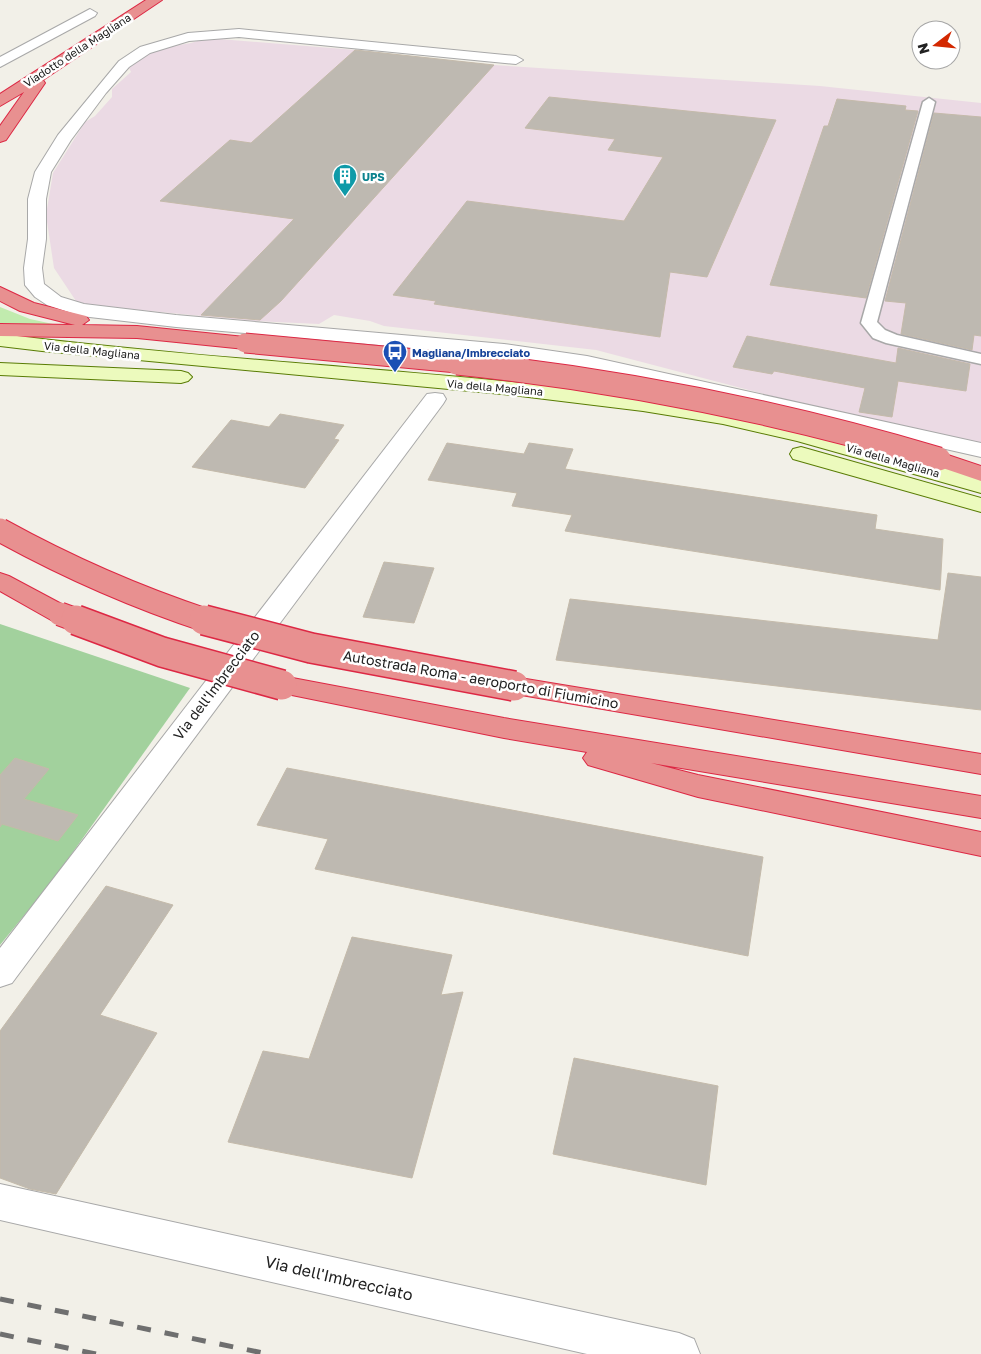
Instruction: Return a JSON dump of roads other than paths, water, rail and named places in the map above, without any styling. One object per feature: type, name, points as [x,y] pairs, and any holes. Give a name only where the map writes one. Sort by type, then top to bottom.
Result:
[{"type":"highway","name":"Viadotto della Magliana","points":[[51,51],[134,0]]},
{"type":"highway","name":"Viadotto della Magliana","points":[[0,101],[155,0]]},
{"type":"highway","points":[[0,137],[44,72]]},
{"type":"highway","points":[[0,293],[16,302],[41,311],[137,332]]},
{"type":"highway","points":[[0,330],[137,332],[500,370],[673,393],[792,418],[939,459],[981,468]]},
{"type":"highway","points":[[939,459],[981,474]]},
{"type":"highway","name":"Autostrada Roma - aeroporto di Fiumicino","points":[[0,530],[84,575],[179,612],[254,634],[321,650],[514,686],[981,764]]},
{"type":"highway","points":[[0,581],[60,614],[123,639],[242,675],[301,690],[504,728],[981,807]]},
{"type":"highway","points":[[0,602],[60,614]]},
{"type":"highway","points":[[504,728],[578,753],[690,784],[981,844]]},
{"type":"main road","name":"Via della Magliana","points":[[0,340],[236,365],[556,392],[677,410],[751,424],[871,453],[981,486]]},
{"type":"main road","name":"Via della Magliana","points":[[0,369],[106,372],[252,382],[600,415],[728,437],[870,473],[981,505]]},
{"type":"street","points":[[0,63],[94,9]]},
{"type":"street","name":"Via della Magliana","points":[[516,60],[239,33],[188,37],[145,50],[124,64],[100,90],[64,138],[43,172],[38,192],[37,239],[33,276],[38,289],[47,297],[61,304],[81,310],[176,321],[504,350],[567,358],[648,374],[981,450]]},
{"type":"street","points":[[556,392],[567,358]]},
{"type":"street","name":"Via dell'Imbrecciato","points":[[0,973],[435,399]]},
{"type":"street","name":"Via dell'Imbrecciato","points":[[0,1202],[679,1354]]},
{"type":"lane","points":[[928,102],[869,323],[879,334],[892,339],[981,359]]},
{"type":"railway","points":[[0,1299],[268,1354]]},
{"type":"railway","points":[[0,1334],[96,1354]]},
{"type":"place","name":"UPS","points":[[345,197]]},
{"type":"place","name":"Magliana/Imbrecciato","points":[[395,373]]}]
